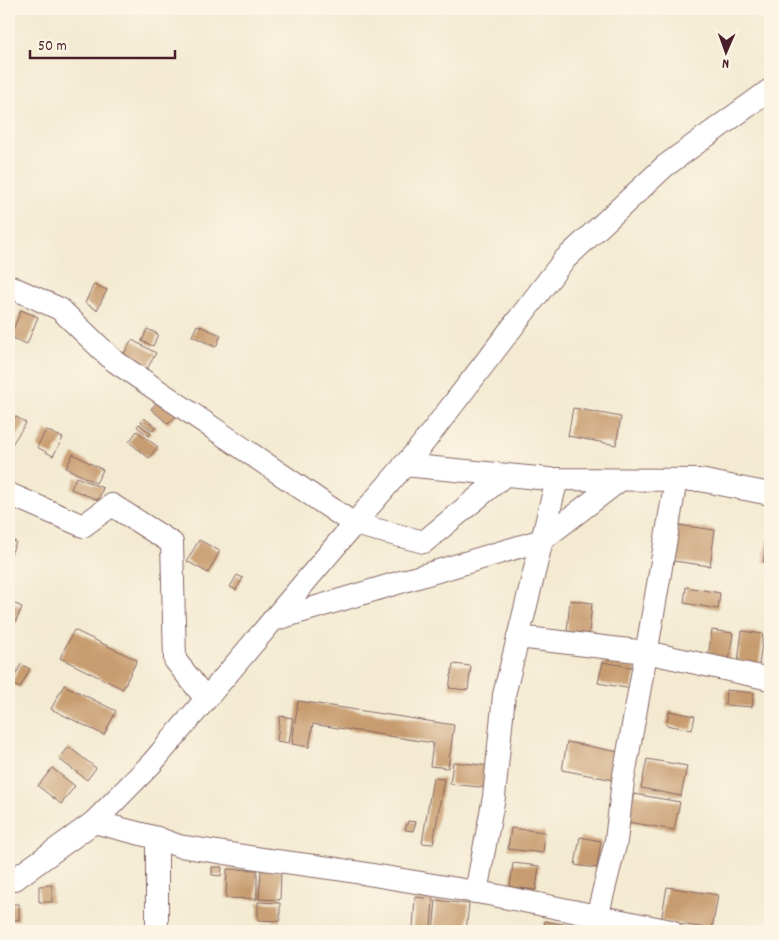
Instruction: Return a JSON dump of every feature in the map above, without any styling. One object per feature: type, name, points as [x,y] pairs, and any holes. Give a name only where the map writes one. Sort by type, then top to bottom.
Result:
[{"type":"street","points":[[9,881],[15,879],[94,822],[152,763],[420,446],[564,260],[665,166],[770,90]]},
{"type":"street","points":[[9,286],[60,309],[113,360],[354,524],[424,542],[505,475]]},
{"type":"street","points":[[404,465],[557,480],[700,480],[770,494]]},
{"type":"street","points":[[476,892],[494,797],[504,695],[557,480]]},
{"type":"street","points":[[273,620],[542,540],[620,480]]},
{"type":"street","points":[[597,917],[616,841],[623,781],[676,480]]},
{"type":"street","points":[[9,494],[84,526],[112,504],[172,543],[175,660],[206,699]]},
{"type":"street","points":[[518,637],[646,652],[770,680]]},
{"type":"street","points":[[94,822],[157,838],[179,846],[337,869],[494,895],[597,917],[627,927],[671,931]]},
{"type":"street","points":[[157,838],[157,931]]},
{"type":"building","points":[[94,284],[107,290],[97,310],[85,303]]},
{"type":"building","points":[[9,304],[13,306],[9,317]]},
{"type":"building","points":[[21,310],[38,317],[27,344],[10,337]]},
{"type":"building","points":[[197,325],[221,335],[216,347],[192,336]]},
{"type":"building","points":[[147,329],[158,334],[153,346],[142,341]]},
{"type":"building","points":[[132,340],[156,353],[147,369],[123,355]]},
{"type":"building","points":[[160,399],[177,415],[168,424],[151,409]]},
{"type":"building","points":[[573,408],[621,417],[616,445],[568,436]]},
{"type":"building","points":[[15,416],[26,423],[12,444],[9,442],[9,427]]},
{"type":"building","points":[[144,418],[156,427],[153,431],[141,422]]},
{"type":"building","points":[[139,424],[151,433],[149,436],[137,427]]},
{"type":"building","points":[[46,430],[63,438],[53,456],[37,447]]},
{"type":"building","points":[[137,431],[158,447],[149,458],[129,442]]},
{"type":"building","points":[[73,454],[103,470],[96,483],[66,468]]},
{"type":"building","points":[[76,477],[103,488],[98,500],[71,489]]},
{"type":"building","points":[[678,525],[715,530],[710,566],[673,561]]},
{"type":"building","points":[[9,539],[16,542],[9,559]]},
{"type":"building","points":[[767,539],[770,539],[770,563],[763,562]]},
{"type":"building","points":[[199,540],[220,551],[208,573],[187,561]]},
{"type":"building","points":[[237,575],[243,578],[236,590],[230,587]]},
{"type":"building","points":[[686,587],[720,593],[718,609],[684,603]]},
{"type":"building","points":[[570,600],[592,603],[589,634],[567,631]]},
{"type":"building","points":[[13,603],[22,607],[13,628],[9,626],[9,612]]},
{"type":"building","points":[[74,630],[137,660],[123,689],[60,658]]},
{"type":"building","points":[[712,630],[733,633],[729,661],[708,658]]},
{"type":"building","points":[[742,631],[763,634],[759,665],[738,661]]},
{"type":"building","points":[[603,662],[636,668],[632,689],[598,683]]},
{"type":"building","points":[[21,664],[30,669],[20,688],[11,684]]},
{"type":"building","points":[[453,664],[471,666],[468,690],[449,688]]},
{"type":"building","points":[[64,685],[116,711],[104,735],[51,709]]},
{"type":"building","points":[[726,690],[754,693],[752,707],[725,705]]},
{"type":"building","points":[[298,701],[454,725],[448,768],[430,766],[433,743],[313,724],[309,747],[292,744]]},
{"type":"building","points":[[669,711],[695,716],[692,730],[666,725]]},
{"type":"building","points":[[280,716],[293,718],[289,743],[277,741]]},
{"type":"building","points":[[567,742],[619,752],[614,780],[562,770]]},
{"type":"building","points":[[69,747],[96,768],[87,780],[59,759]]},
{"type":"building","points":[[647,759],[687,766],[681,796],[641,788]]},
{"type":"building","points":[[453,762],[491,766],[489,788],[450,784]]},
{"type":"building","points":[[52,768],[75,786],[61,804],[38,786]]},
{"type":"building","points":[[433,778],[444,779],[433,844],[422,843]]},
{"type":"building","points":[[634,794],[680,802],[674,830],[628,822]]},
{"type":"building","points":[[408,821],[416,822],[413,831],[405,830]]},
{"type":"building","points":[[511,828],[545,832],[543,853],[508,849]]},
{"type":"building","points":[[580,837],[601,841],[597,868],[575,865]]},
{"type":"building","points":[[513,863],[539,866],[536,890],[510,887]]},
{"type":"building","points":[[212,867],[222,867],[221,876],[212,875]]},
{"type":"building","points":[[227,869],[257,870],[257,899],[226,898]]},
{"type":"building","points":[[261,870],[281,872],[280,900],[259,899]]},
{"type":"building","points":[[52,885],[52,902],[39,902],[39,886]]},
{"type":"building","points":[[667,887],[718,895],[712,929],[661,921]]},
{"type":"building","points":[[415,897],[433,899],[431,930],[413,929]]},
{"type":"building","points":[[436,900],[469,904],[466,931],[433,931]]},
{"type":"building","points":[[258,902],[280,903],[280,921],[258,920]]},
{"type":"building","points":[[9,904],[19,904],[19,920],[9,920]]},
{"type":"building","points":[[545,921],[589,929],[588,931],[543,931]]},
{"type":"building","points":[[259,926],[279,926],[278,931],[259,931]]},
{"type":"building","points":[[389,929],[411,930],[411,931],[389,931]]}]
